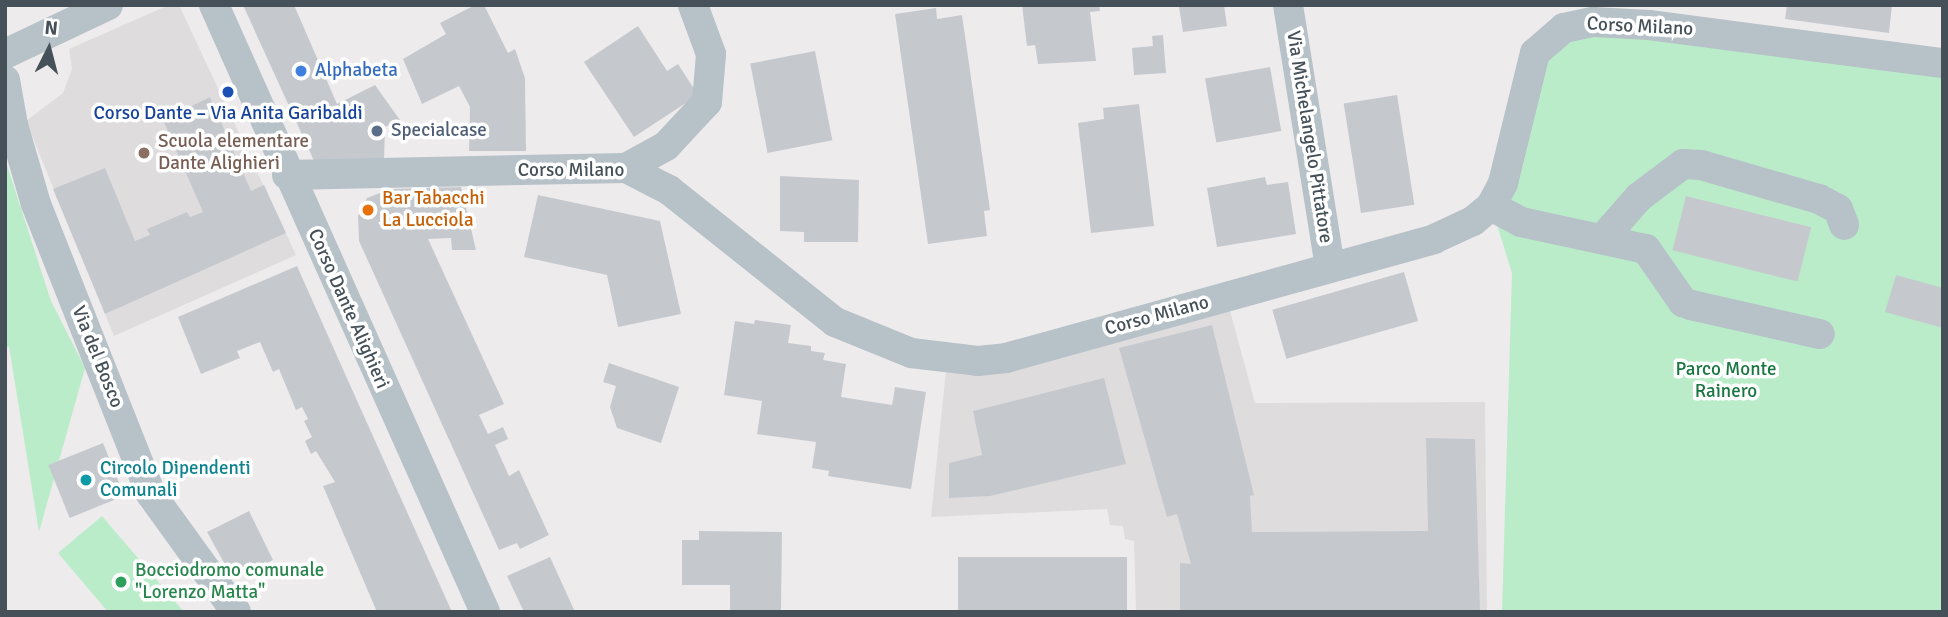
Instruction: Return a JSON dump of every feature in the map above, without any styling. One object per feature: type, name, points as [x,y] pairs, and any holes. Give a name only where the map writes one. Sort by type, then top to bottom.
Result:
[{"type":"street","points":[[5,54],[108,5]]},
{"type":"street","name":"Corso Dante Alighieri","points":[[214,5],[287,175],[485,612]]},
{"type":"street","points":[[626,169],[666,146],[707,102],[711,54],[693,5]]},
{"type":"street","name":"Via Michelangelo Pittatore","points":[[1288,5],[1330,268]]},
{"type":"street","name":"Corso Milano","points":[[287,175],[626,169],[669,190],[835,322],[889,346],[942,360],[1006,358],[1434,239],[1473,221],[1491,206],[1509,166],[1530,66],[1542,42],[1564,27],[1593,22],[1686,29],[1943,63]]},
{"type":"street","name":"Via del Bosco","points":[[5,80],[13,125],[36,204],[150,494],[236,612]]},
{"type":"street","points":[[1604,237],[1639,197],[1683,164],[1701,165],[1819,199],[1838,209],[1844,225]]},
{"type":"street","points":[[1491,206],[1521,222],[1604,237],[1654,255],[1683,302],[1820,334]]},
{"type":"shaded area","name":"Scuola elementare Dante Alighieri","points":[[169,5],[179,5],[296,255],[114,336],[26,121],[63,93],[72,69],[69,49]]},
{"type":"shaded area","points":[[1229,307],[1255,403],[1485,402],[1487,612],[1136,612],[1134,541],[1125,539],[1123,526],[1110,525],[1107,509],[931,517],[946,370]]},
{"type":"green space","name":"Parco Monte Rainero","points":[[1564,28],[1943,63],[1943,612],[1502,612],[1512,273],[1491,206],[1530,66]]},
{"type":"green space","points":[[5,159],[51,301],[85,368],[39,532],[9,346],[5,349]]},
{"type":"green space","name":"Bocciodromo comunale \"Lorenzo Matta\"","points":[[102,516],[184,612],[108,612],[58,553]]},
{"type":"building","points":[[243,5],[294,5],[337,104],[375,85],[400,120],[385,127],[384,161],[315,163]]},
{"type":"building","points":[[475,5],[484,5],[508,53],[515,49],[525,78],[526,151],[469,151],[470,107],[459,86],[422,104],[403,59],[446,34],[440,23]]},
{"type":"building","points":[[1022,5],[1099,5],[1100,11],[1090,12],[1096,61],[1038,64],[1035,45],[1027,46]]},
{"type":"building","points":[[1165,5],[1224,5],[1227,26],[1183,32],[1179,7]]},
{"type":"building","points":[[1787,5],[1892,5],[1889,33],[1785,19]]},
{"type":"building","points":[[936,8],[937,19],[962,15],[990,210],[984,211],[987,236],[928,244],[895,14]]},
{"type":"building","points":[[638,26],[667,71],[678,64],[698,95],[634,137],[584,62]]},
{"type":"building","points":[[1163,35],[1166,73],[1134,75],[1132,48],[1153,46],[1152,36]]},
{"type":"building","points":[[815,51],[832,140],[768,153],[750,64]]},
{"type":"building","points":[[1270,67],[1281,131],[1216,142],[1205,78]]},
{"type":"building","points":[[1397,95],[1414,205],[1361,213],[1344,103]]},
{"type":"building","points":[[210,97],[251,191],[264,185],[286,233],[105,314],[53,189],[105,168],[135,241],[150,235],[147,229],[187,212],[190,217],[203,212],[163,120]]},
{"type":"building","points":[[1139,104],[1154,226],[1091,233],[1078,123],[1104,119],[1103,108]]},
{"type":"building","points":[[780,176],[859,180],[858,242],[804,242],[804,232],[780,231]]},
{"type":"building","points":[[1265,177],[1267,185],[1288,182],[1296,234],[1217,247],[1207,188]]},
{"type":"building","points":[[461,187],[476,250],[452,250],[451,238],[428,239],[504,404],[479,415],[488,434],[503,427],[508,439],[495,445],[509,476],[519,470],[549,535],[520,549],[517,543],[499,550],[359,241],[358,216],[367,198],[390,189]]},
{"type":"building","points":[[538,195],[660,221],[681,314],[618,327],[607,275],[524,257]]},
{"type":"building","points":[[1686,196],[1811,227],[1798,282],[1672,250]]},
{"type":"building","points":[[297,266],[452,612],[377,612],[323,486],[335,482],[316,451],[311,454],[305,441],[312,437],[304,421],[308,419],[302,407],[296,410],[279,369],[273,372],[260,342],[237,351],[240,358],[201,374],[178,317]]},
{"type":"building","points":[[1404,272],[1418,321],[1286,359],[1272,310]]},
{"type":"building","points":[[1896,275],[1943,288],[1943,328],[1885,312]]},
{"type":"building","points":[[755,320],[791,325],[788,343],[811,346],[811,351],[825,353],[823,360],[846,364],[841,397],[892,405],[895,387],[926,392],[911,489],[828,476],[829,471],[812,468],[816,442],[757,434],[762,401],[724,395],[735,321],[754,324]]},
{"type":"building","points":[[1212,325],[1254,495],[1250,496],[1252,532],[1428,531],[1426,438],[1475,439],[1480,612],[1180,612],[1180,563],[1191,564],[1177,514],[1167,517],[1119,348]]},
{"type":"building","points":[[609,363],[679,387],[661,443],[617,428],[610,407],[616,386],[603,382]]},
{"type":"building","points":[[1104,378],[1126,464],[990,496],[949,498],[949,463],[982,455],[973,411]]},
{"type":"building","name":"Circolo Dipendenti Comunali","points":[[103,443],[124,496],[70,518],[48,465]]},
{"type":"building","points":[[249,511],[273,560],[240,577],[234,567],[228,570],[207,532]]},
{"type":"building","points":[[699,531],[782,532],[781,612],[730,612],[730,585],[682,585],[682,540],[699,540]]},
{"type":"building","points":[[550,557],[575,612],[524,612],[507,576]]},
{"type":"building","points":[[958,557],[1127,557],[1127,612],[958,612]]},
{"type":"place","name":"Alphabeta","points":[[301,71]]},
{"type":"place","name":"Corso Dante – Via Anita Garibaldi","points":[[228,92]]},
{"type":"place","name":"Specialcase","points":[[377,131]]},
{"type":"place","name":"Scuola elementare Dante Alighieri","points":[[144,153]]},
{"type":"place","name":"Bar Tabacchi La Lucciola","points":[[368,210]]},
{"type":"place","name":"Circolo Dipendenti Comunali","points":[[86,480]]},
{"type":"place","name":"Bocciodromo comunale \"Lorenzo Matta\"","points":[[121,582]]}]
